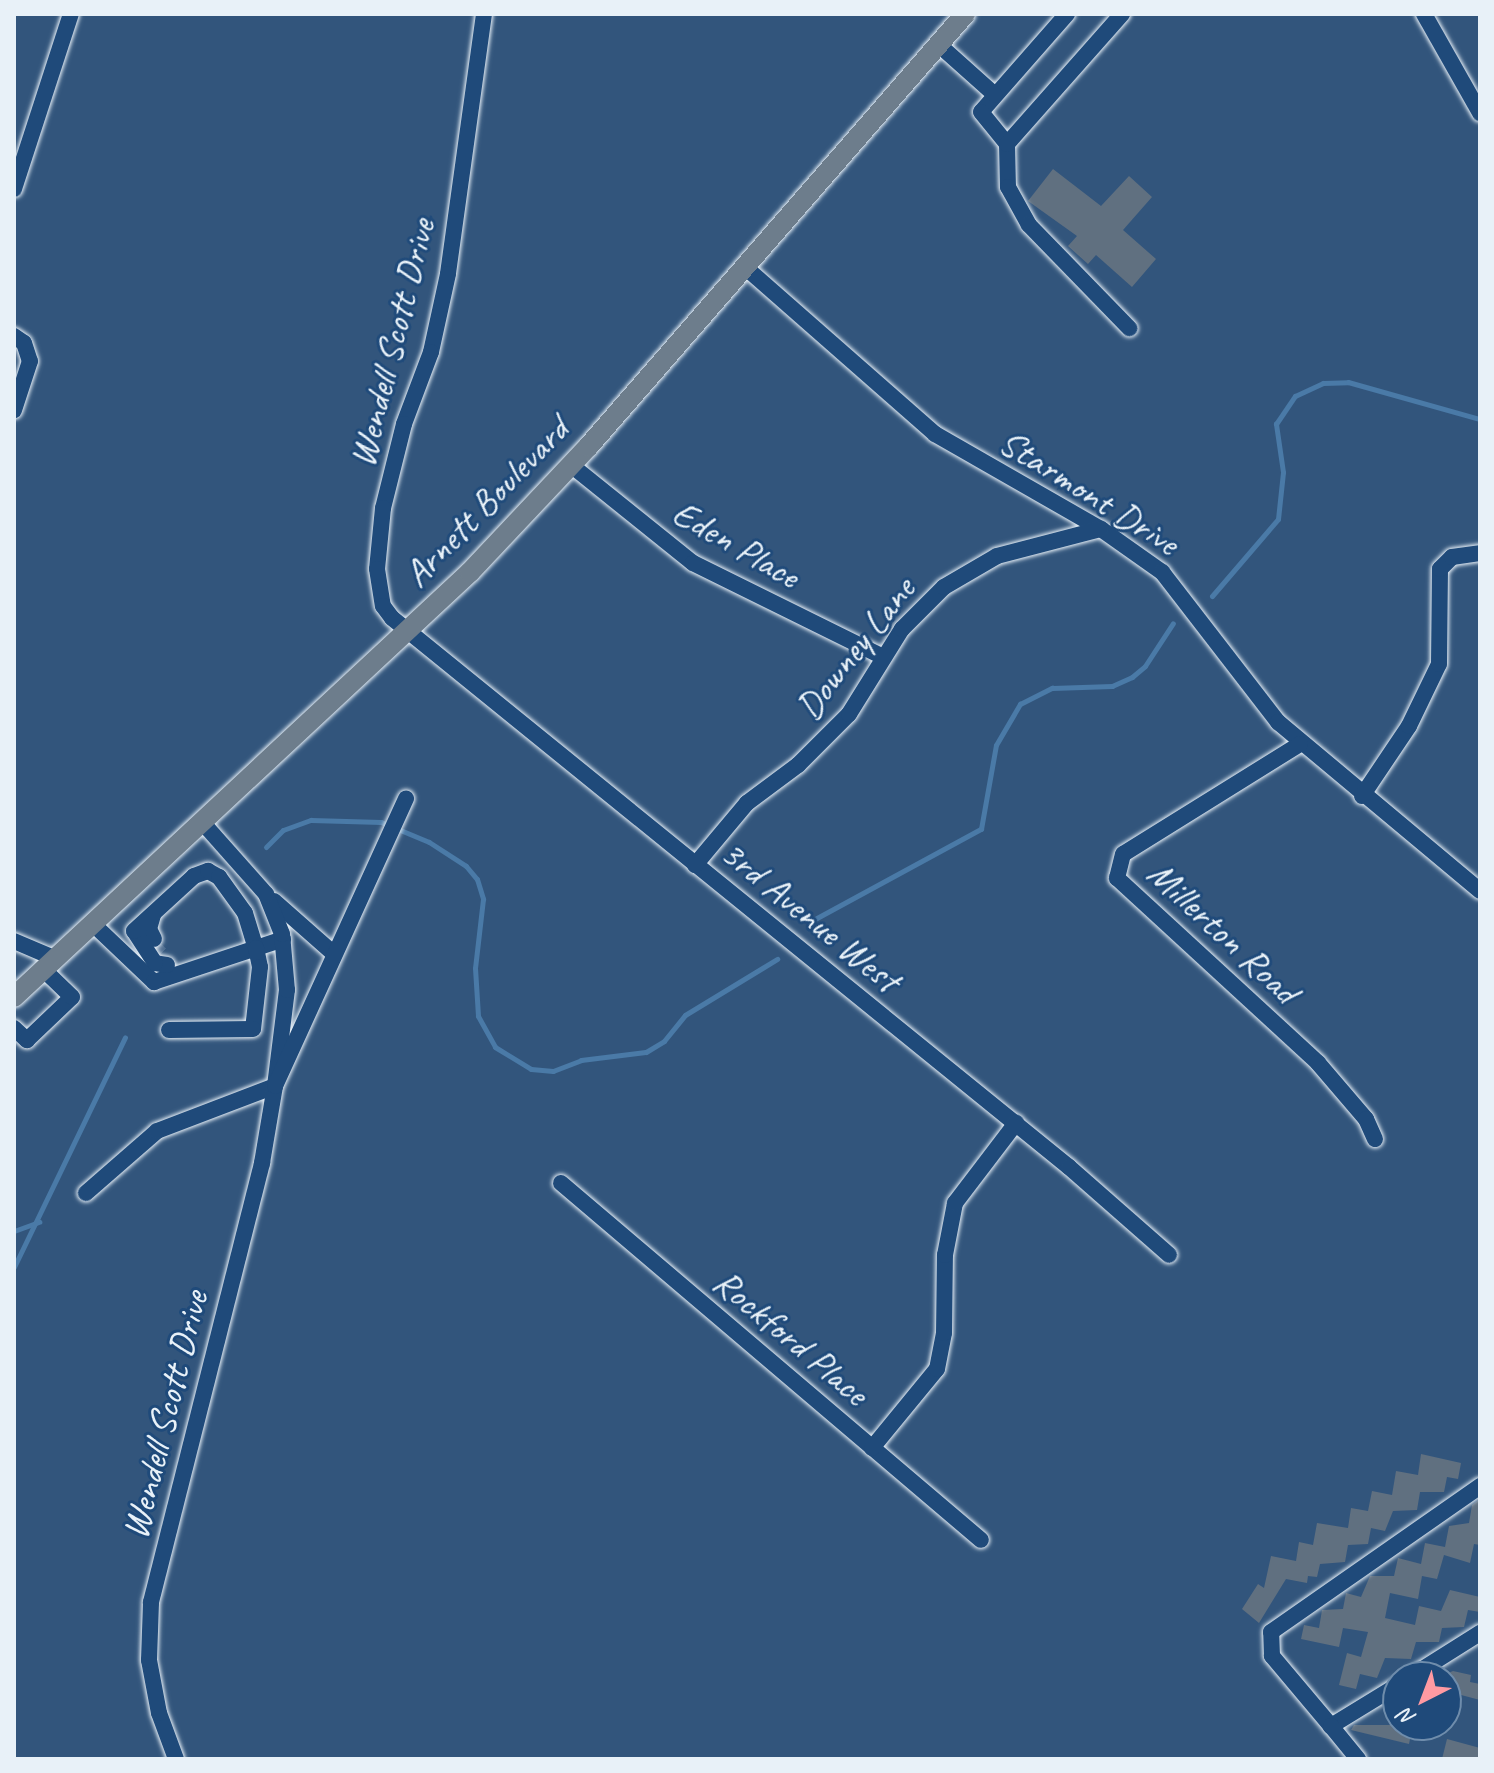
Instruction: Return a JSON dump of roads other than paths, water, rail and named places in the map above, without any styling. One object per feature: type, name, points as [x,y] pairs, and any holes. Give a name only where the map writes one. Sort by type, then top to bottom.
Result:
[{"type":"main road","name":"Arnett Boulevard","points":[[14,997],[407,630],[571,465],[965,14]]},
{"type":"street","points":[[14,189],[71,14]]},
{"type":"street","name":"Wendell Scott Drive","points":[[407,630],[392,618],[379,594],[378,538],[404,424],[431,352],[448,274],[484,14]]},
{"type":"street","points":[[1067,14],[981,112],[1007,144],[1008,187],[1014,202],[1046,247],[1129,328]]},
{"type":"street","points":[[1007,144],[1122,14]]},
{"type":"street","points":[[1424,14],[1480,113]]},
{"type":"street","points":[[938,44],[995,95]]},
{"type":"street","name":"Starmont Drive","points":[[745,267],[935,434],[1145,557],[1183,593],[1278,722],[1300,744],[1480,891]]},
{"type":"street","points":[[14,336],[24,343],[30,361],[14,410]]},
{"type":"street","name":"Eden Place","points":[[571,465],[693,563],[883,657]]},
{"type":"street","name":"Downey Lane","points":[[695,865],[747,803],[798,765],[849,714],[883,657],[918,609],[965,572],[1023,547],[1101,529]]},
{"type":"street","points":[[1362,796],[1409,726],[1439,664],[1440,569],[1452,557],[1480,553]]},
{"type":"street","name":"3rd Avenue West","points":[[407,630],[1016,1123],[1169,1255]]},
{"type":"street","name":"Millerton Road","points":[[1300,744],[1123,854],[1117,878],[1318,1063],[1366,1119],[1375,1139]]},
{"type":"street","name":"Wendell Scott Drive","points":[[275,1086],[404,803]]},
{"type":"street","name":"Wendell Scott Drive","points":[[202,822],[266,894],[333,953]]},
{"type":"street","points":[[169,1030],[253,1029],[260,967],[256,948],[231,889],[208,871],[194,876],[138,926],[134,937],[155,963],[256,948],[283,939]]},
{"type":"street","name":"Wendell Scott Drive","points":[[176,1759],[159,1713],[149,1660],[151,1602],[262,1163],[275,1086],[287,990],[283,939],[266,894]]},
{"type":"street","points":[[138,926],[152,941],[149,929],[153,915]]},
{"type":"street","points":[[92,923],[140,974],[154,982],[167,962]]},
{"type":"street","points":[[14,941],[48,963],[72,997],[27,1040],[14,1028]]},
{"type":"street","points":[[86,1193],[157,1131],[275,1086]]},
{"type":"street","points":[[872,1448],[937,1369],[952,1212],[965,1184],[1016,1123]]},
{"type":"street","name":"Rockford Place","points":[[561,1183],[981,1540]]},
{"type":"street","points":[[1358,1759],[1272,1656],[1271,1632],[1480,1486]]},
{"type":"street","points":[[1435,1661],[1480,1633]]},
{"type":"street","points":[[1331,1726],[1382,1695]]},
{"type":"waterway","points":[[1212,596],[1278,519],[1283,472],[1276,424],[1295,396],[1323,383],[1348,382],[1480,419]]},
{"type":"waterway","points":[[815,919],[981,829],[996,745],[1020,704],[1052,688],[1112,686],[1132,677],[1145,666],[1173,623]]},
{"type":"waterway","points":[[266,847],[283,830],[311,820],[381,822],[429,842],[466,866],[477,879],[483,899],[475,968],[478,1016],[495,1047],[531,1069],[553,1071],[581,1060],[646,1052],[664,1041],[685,1015],[777,959]]},
{"type":"waterway","points":[[14,1267],[125,1037]]},
{"type":"waterway","points":[[14,1231],[39,1222]]},
{"type":"tunnel","points":[[149,943],[162,956]]}]
